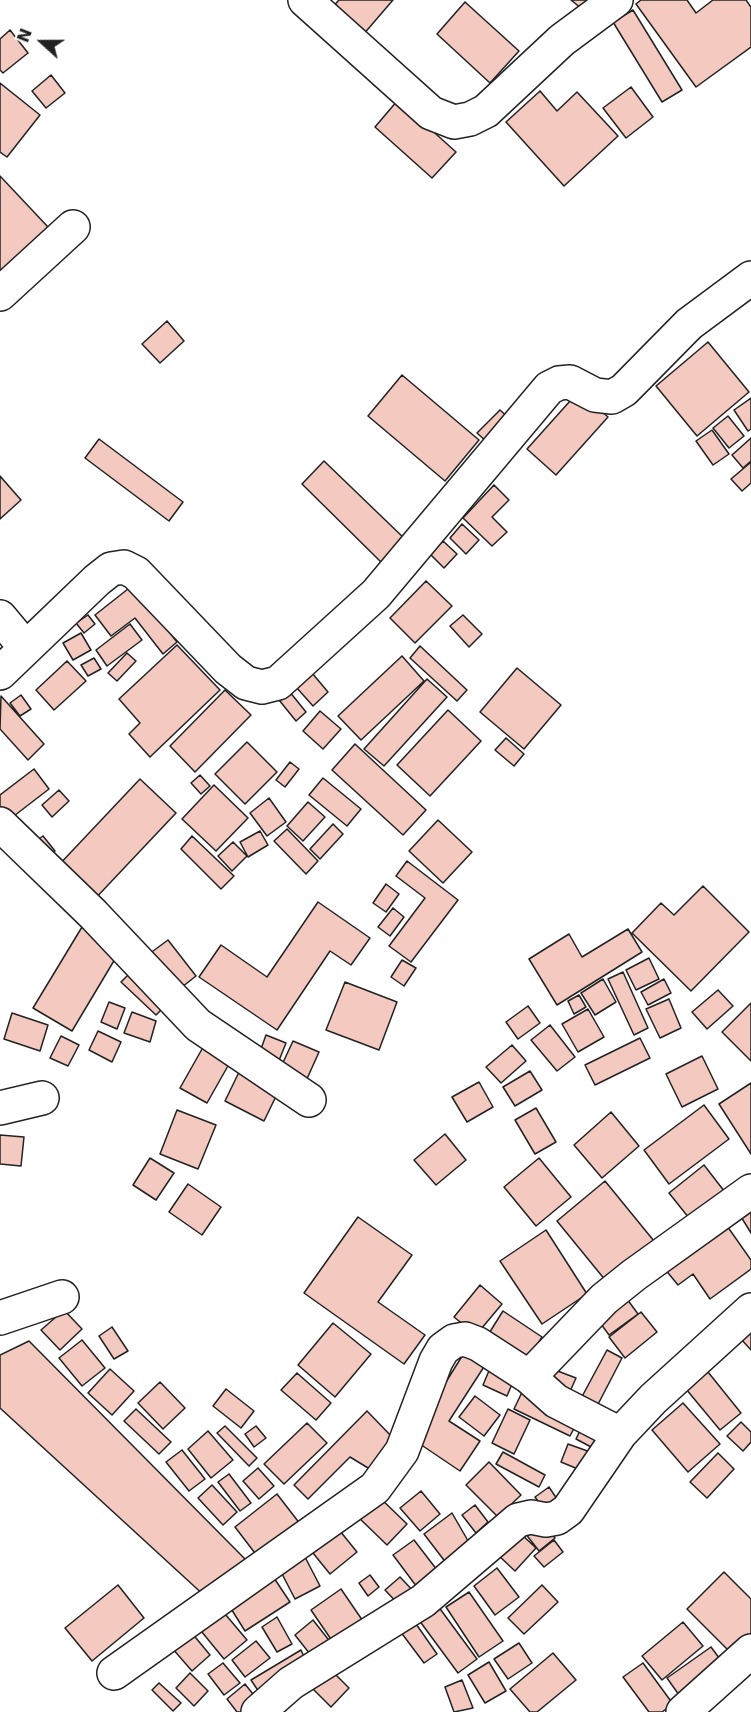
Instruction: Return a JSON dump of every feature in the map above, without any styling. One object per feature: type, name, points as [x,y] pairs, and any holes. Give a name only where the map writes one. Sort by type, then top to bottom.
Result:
[{"type":"street","points":[[305,0],[431,113],[454,122],[470,119],[486,111],[562,40],[616,0]]},
{"type":"street","points":[[0,294],[73,227]]},
{"type":"street","points":[[0,673],[111,569],[124,567],[136,573],[228,669],[246,683],[262,687],[278,683],[376,594],[549,388],[559,383],[570,382],[595,395],[612,397],[624,390],[688,324],[751,278]]},
{"type":"street","points":[[0,617],[26,647]]},
{"type":"street","points":[[0,824],[93,914],[198,1025],[309,1100]]},
{"type":"street","points":[[0,1108],[42,1098]]},
{"type":"street","points":[[529,1377],[604,1299],[751,1191]]},
{"type":"street","points":[[0,1318],[62,1297]]},
{"type":"street","points":[[258,1712],[291,1683],[423,1601],[518,1520],[531,1517],[546,1520],[557,1518],[568,1510],[620,1434],[653,1399],[751,1311]]},
{"type":"street","points":[[114,1673],[375,1488],[402,1451],[436,1361],[443,1349],[454,1341],[465,1339],[478,1344],[529,1377],[556,1401],[620,1434]]},
{"type":"street","points":[[683,1712],[751,1651]]},
{"type":"building","points":[[339,0],[393,0],[362,36],[330,10]]},
{"type":"building","points":[[571,0],[600,0],[588,14]]},
{"type":"building","points":[[641,0],[687,0],[696,13],[713,0],[746,0],[751,7],[751,47],[696,87],[636,4]]},
{"type":"building","points":[[465,2],[519,51],[490,83],[437,34]]},
{"type":"building","points":[[633,10],[682,90],[662,102],[613,22]]},
{"type":"building","points":[[10,30],[28,53],[3,73],[0,70],[0,39]]},
{"type":"building","points":[[51,75],[65,93],[46,108],[32,91]]},
{"type":"building","points":[[0,83],[40,115],[7,157],[0,152]]},
{"type":"building","points":[[631,87],[653,117],[626,138],[603,108]]},
{"type":"building","points":[[540,91],[557,111],[577,92],[618,136],[564,186],[506,122]]},
{"type":"building","points":[[398,100],[456,152],[432,178],[375,127]]},
{"type":"building","points":[[0,176],[48,227],[0,273]]},
{"type":"building","points":[[167,321],[184,341],[160,363],[142,344]]},
{"type":"building","points":[[708,342],[749,392],[697,436],[656,386]]},
{"type":"building","points":[[402,375],[479,440],[445,481],[368,416]]},
{"type":"building","points":[[579,391],[608,417],[556,475],[527,449]]},
{"type":"building","points":[[751,398],[751,429],[748,431],[734,410]]},
{"type":"building","points":[[500,410],[510,419],[487,442],[477,433]]},
{"type":"building","points":[[728,416],[744,436],[729,448],[713,428]]},
{"type":"building","points":[[712,430],[729,454],[713,465],[696,441]]},
{"type":"building","points":[[751,438],[751,461],[743,468],[732,455]]},
{"type":"building","points":[[99,439],[183,502],[169,521],[85,458]]},
{"type":"building","points":[[324,461],[407,541],[384,565],[302,484]]},
{"type":"building","points":[[751,462],[751,483],[742,491],[731,479]]},
{"type":"building","points":[[0,476],[21,500],[0,519]]},
{"type":"building","points":[[494,485],[509,500],[492,517],[507,532],[492,546],[463,518]]},
{"type":"building","points":[[462,524],[479,540],[466,554],[450,538]]},
{"type":"building","points":[[443,541],[457,554],[444,568],[430,554]]},
{"type":"building","points":[[426,581],[452,606],[415,643],[390,618]]},
{"type":"building","points":[[133,585],[177,642],[163,654],[135,618],[111,636],[95,615]]},
{"type":"building","points":[[88,615],[95,624],[84,633],[76,623]]},
{"type":"building","points":[[463,615],[482,634],[469,647],[450,626]]},
{"type":"building","points":[[130,624],[142,640],[107,666],[96,650]]},
{"type":"building","points":[[81,633],[91,650],[73,660],[63,643]]},
{"type":"building","points":[[177,645],[220,690],[150,757],[129,734],[140,723],[119,699]]},
{"type":"building","points":[[420,646],[467,690],[457,701],[410,658]]},
{"type":"building","points":[[127,653],[136,661],[117,681],[108,673]]},
{"type":"building","points":[[402,656],[424,681],[361,740],[338,716]]},
{"type":"building","points":[[94,658],[101,669],[88,676],[81,665]]},
{"type":"building","points":[[67,661],[86,681],[54,710],[36,690]]},
{"type":"building","points":[[517,668],[561,705],[524,749],[480,712]]},
{"type":"building","points":[[312,673],[328,692],[313,706],[296,687]]},
{"type":"building","points":[[427,679],[447,697],[384,766],[364,749]]},
{"type":"building","points":[[225,690],[251,715],[195,772],[170,746]]},
{"type":"building","points":[[289,691],[306,712],[296,721],[279,700]]},
{"type":"building","points":[[21,695],[31,709],[20,716],[10,703]]},
{"type":"building","points":[[1,696],[44,744],[28,760],[0,729]]},
{"type":"building","points":[[448,710],[481,741],[430,796],[397,765]]},
{"type":"building","points":[[320,711],[341,729],[323,749],[303,731]]},
{"type":"building","points":[[506,738],[524,754],[514,766],[495,750]]},
{"type":"building","points":[[247,742],[277,772],[245,804],[215,774]]},
{"type":"building","points":[[355,744],[426,810],[403,835],[332,770]]},
{"type":"building","points":[[290,762],[299,769],[285,787],[276,780]]},
{"type":"building","points":[[34,769],[49,789],[10,819],[0,806],[0,795]]},
{"type":"building","points":[[200,775],[210,786],[201,794],[191,783]]},
{"type":"building","points":[[323,778],[361,809],[347,826],[309,795]]},
{"type":"building","points":[[140,779],[176,813],[92,902],[56,868]]},
{"type":"building","points":[[214,785],[248,818],[216,851],[182,819]]},
{"type":"building","points":[[59,790],[69,801],[52,817],[42,805]]},
{"type":"building","points":[[269,798],[286,822],[267,836],[250,813]]},
{"type":"building","points":[[308,802],[325,817],[303,841],[287,826]]},
{"type":"building","points":[[438,820],[472,852],[443,883],[409,851]]},
{"type":"building","points":[[333,824],[343,834],[320,859],[310,849]]},
{"type":"building","points":[[287,829],[318,861],[306,874],[274,841]]},
{"type":"building","points":[[260,831],[268,845],[248,857],[240,842]]},
{"type":"building","points":[[43,836],[55,851],[42,861],[30,845]]},
{"type":"building","points":[[192,836],[234,876],[221,889],[181,849]]},
{"type":"building","points":[[233,842],[247,856],[232,871],[218,856]]},
{"type":"building","points":[[407,861],[458,900],[411,962],[389,946],[425,898],[396,876]]},
{"type":"building","points":[[386,884],[399,894],[386,912],[373,903]]},
{"type":"building","points":[[703,886],[749,932],[691,991],[632,933],[661,903],[674,915]]},
{"type":"building","points":[[318,902],[370,938],[351,965],[330,951],[277,1030],[199,977],[221,945],[267,977]]},
{"type":"building","points":[[393,908],[404,917],[390,936],[378,927]]},
{"type":"building","points":[[82,927],[121,949],[72,1031],[33,1008]]},
{"type":"building","points":[[628,929],[642,952],[557,1005],[529,959],[569,934],[582,957]]},
{"type":"building","points":[[168,940],[196,976],[177,991],[149,954]]},
{"type":"building","points":[[649,958],[659,979],[636,990],[626,970]]},
{"type":"building","points":[[402,960],[416,968],[404,986],[391,977]]},
{"type":"building","points":[[133,970],[168,1003],[156,1015],[121,982]]},
{"type":"building","points":[[623,972],[648,1028],[634,1035],[608,979]]},
{"type":"building","points":[[603,979],[616,1002],[595,1015],[581,993]]},
{"type":"building","points":[[664,979],[671,993],[648,1005],[641,992]]},
{"type":"building","points":[[345,982],[397,1002],[379,1050],[326,1030]]},
{"type":"building","points":[[718,990],[733,1006],[707,1029],[692,1012]]},
{"type":"building","points":[[579,995],[586,1007],[574,1014],[568,1001]]},
{"type":"building","points":[[669,999],[681,1028],[660,1038],[646,1009]]},
{"type":"building","points":[[109,1002],[125,1008],[117,1029],[101,1022]]},
{"type":"building","points":[[751,1003],[751,1061],[722,1032]]},
{"type":"building","points":[[528,1006],[540,1023],[518,1039],[506,1022]]},
{"type":"building","points":[[588,1009],[604,1037],[578,1052],[562,1024]]},
{"type":"building","points":[[132,1012],[156,1021],[150,1042],[124,1033]]},
{"type":"building","points":[[12,1013],[48,1025],[40,1051],[4,1039]]},
{"type":"building","points":[[550,1025],[575,1057],[557,1071],[531,1040]]},
{"type":"building","points":[[98,1031],[121,1042],[112,1062],[89,1050]]},
{"type":"building","points":[[266,1035],[286,1043],[276,1068],[257,1060]]},
{"type":"building","points":[[61,1036],[79,1045],[68,1066],[50,1058]]},
{"type":"building","points":[[640,1038],[650,1058],[595,1085],[585,1065]]},
{"type":"building","points":[[293,1041],[319,1052],[306,1081],[280,1069]]},
{"type":"building","points":[[206,1042],[233,1057],[207,1103],[180,1088]]},
{"type":"building","points":[[512,1045],[526,1061],[501,1083],[486,1067]]},
{"type":"building","points":[[702,1056],[718,1089],[682,1107],[666,1074]]},
{"type":"building","points":[[241,1068],[280,1088],[264,1121],[225,1101]]},
{"type":"building","points":[[530,1071],[542,1090],[515,1106],[503,1087]]},
{"type":"building","points":[[479,1082],[493,1107],[467,1122],[452,1097]]},
{"type":"building","points":[[751,1083],[751,1154],[719,1104]]},
{"type":"building","points":[[704,1105],[729,1139],[669,1184],[644,1150]]},
{"type":"building","points":[[536,1108],[556,1142],[535,1154],[515,1120]]},
{"type":"building","points":[[177,1110],[216,1125],[198,1169],[160,1154]]},
{"type":"building","points":[[611,1112],[639,1146],[602,1178],[574,1145]]},
{"type":"building","points":[[445,1134],[466,1160],[436,1185],[414,1160]]},
{"type":"building","points":[[0,1135],[24,1137],[21,1166],[0,1164]]},
{"type":"building","points":[[150,1158],[174,1173],[156,1200],[133,1185]]},
{"type":"building","points":[[539,1158],[571,1197],[536,1226],[504,1187]]},
{"type":"building","points":[[704,1165],[728,1196],[693,1223],[669,1193]]},
{"type":"building","points":[[605,1181],[654,1241],[606,1281],[557,1221]]},
{"type":"building","points":[[188,1184],[221,1207],[202,1235],[169,1212]]},
{"type":"building","points":[[751,1197],[751,1233],[735,1207]]},
{"type":"building","points":[[358,1217],[412,1255],[378,1302],[425,1335],[404,1364],[304,1293]]},
{"type":"building","points":[[725,1223],[751,1260],[751,1269],[710,1299],[693,1274],[678,1285],[664,1268]]},
{"type":"building","points":[[546,1230],[587,1294],[542,1324],[500,1261]]},
{"type":"building","points":[[480,1285],[502,1304],[476,1335],[454,1317]]},
{"type":"building","points":[[627,1299],[638,1314],[609,1335],[598,1320]]},
{"type":"building","points":[[64,1310],[82,1329],[60,1350],[41,1330]]},
{"type":"building","points":[[503,1311],[542,1337],[525,1364],[486,1338]]},
{"type":"building","points":[[641,1312],[657,1332],[625,1358],[609,1337]]},
{"type":"building","points":[[333,1323],[371,1354],[335,1397],[298,1365]]},
{"type":"building","points":[[112,1327],[128,1351],[114,1359],[99,1336]]},
{"type":"building","points":[[751,1331],[751,1350],[741,1339]]},
{"type":"building","points":[[82,1340],[105,1368],[82,1386],[59,1358]]},
{"type":"building","points":[[29,1341],[246,1560],[207,1598],[0,1408],[0,1355]]},
{"type":"building","points":[[469,1345],[489,1359],[449,1421],[480,1441],[460,1471],[411,1438]]},
{"type":"building","points":[[607,1350],[622,1358],[594,1412],[578,1404]]},
{"type":"building","points":[[491,1366],[515,1377],[507,1396],[483,1385]]},
{"type":"building","points":[[110,1369],[134,1391],[112,1415],[88,1393]]},
{"type":"building","points":[[555,1370],[576,1378],[568,1396],[547,1388]]},
{"type":"building","points":[[708,1372],[741,1413],[720,1430],[686,1389]]},
{"type":"building","points":[[297,1373],[331,1403],[316,1420],[281,1390]]},
{"type":"building","points":[[160,1382],[185,1408],[163,1429],[138,1403]]},
{"type":"building","points":[[524,1388],[581,1415],[570,1436],[514,1409]]},
{"type":"building","points":[[226,1389],[254,1411],[241,1428],[213,1406]]},
{"type":"building","points":[[475,1396],[500,1415],[484,1436],[459,1417]]},
{"type":"building","points":[[683,1403],[720,1444],[688,1472],[652,1430]]},
{"type":"building","points":[[136,1409],[171,1442],[159,1454],[124,1421]]},
{"type":"building","points":[[508,1409],[530,1420],[514,1454],[492,1443]]},
{"type":"building","points":[[367,1411],[394,1439],[373,1471],[350,1457],[308,1499],[294,1485]]},
{"type":"building","points":[[586,1418],[604,1426],[593,1448],[576,1439]]},
{"type":"building","points":[[741,1422],[751,1432],[751,1442],[743,1451],[727,1436]]},
{"type":"building","points":[[307,1423],[327,1443],[284,1484],[264,1464]]},
{"type":"building","points":[[225,1426],[257,1458],[249,1466],[217,1433]]},
{"type":"building","points":[[256,1426],[266,1438],[254,1447],[245,1434]]},
{"type":"building","points":[[208,1431],[233,1460],[211,1478],[188,1449]]},
{"type":"building","points":[[568,1444],[593,1453],[585,1472],[561,1462]]},
{"type":"building","points":[[182,1450],[205,1479],[189,1491],[166,1462]]},
{"type":"building","points":[[503,1452],[545,1475],[539,1487],[496,1464]]},
{"type":"building","points":[[718,1453],[734,1469],[707,1498],[690,1482]]},
{"type":"building","points":[[489,1462],[521,1495],[498,1517],[466,1485]]},
{"type":"building","points":[[258,1468],[274,1486],[259,1499],[243,1481]]},
{"type":"building","points":[[229,1474],[251,1503],[240,1511],[218,1482]]},
{"type":"building","points":[[212,1485],[237,1512],[223,1525],[198,1498]]},
{"type":"building","points":[[549,1487],[561,1505],[548,1515],[535,1497]]},
{"type":"building","points":[[421,1491],[440,1514],[420,1531],[400,1508]]},
{"type":"building","points":[[277,1494],[304,1529],[261,1561],[235,1527]]},
{"type":"building","points":[[376,1494],[407,1524],[387,1545],[356,1515]]},
{"type":"building","points":[[475,1505],[488,1522],[476,1533],[462,1515]]},
{"type":"building","points":[[452,1513],[471,1546],[450,1568],[424,1534]]},
{"type":"building","points":[[541,1520],[555,1538],[539,1551],[525,1533]]},
{"type":"building","points":[[340,1531],[357,1552],[330,1574],[313,1553]]},
{"type":"building","points":[[519,1532],[536,1548],[515,1571],[498,1555]]},
{"type":"building","points":[[414,1540],[444,1579],[423,1595],[393,1555]]},
{"type":"building","points":[[554,1540],[563,1552],[544,1567],[534,1556]]},
{"type":"building","points":[[305,1557],[320,1586],[295,1599],[280,1570]]},
{"type":"building","points":[[497,1568],[519,1597],[495,1615],[474,1586]]},
{"type":"building","points":[[724,1572],[751,1599],[751,1649],[739,1661],[687,1609]]},
{"type":"building","points":[[370,1575],[379,1587],[368,1596],[359,1583]]},
{"type":"building","points":[[400,1577],[417,1595],[402,1608],[385,1590]]},
{"type":"building","points":[[274,1578],[290,1602],[245,1631],[230,1607]]},
{"type":"building","points":[[118,1585],[144,1618],[92,1661],[65,1628]]},
{"type":"building","points":[[542,1585],[558,1602],[524,1634],[508,1618]]},
{"type":"building","points":[[341,1589],[367,1627],[337,1648],[311,1610]]},
{"type":"building","points":[[469,1592],[503,1641],[479,1657],[446,1607]]},
{"type":"building","points":[[435,1602],[477,1659],[458,1673],[416,1616]]},
{"type":"building","points":[[220,1608],[247,1640],[224,1659],[197,1626]]},
{"type":"building","points":[[277,1617],[292,1644],[277,1652],[262,1627]]},
{"type":"building","points":[[313,1620],[335,1648],[317,1663],[295,1635]]},
{"type":"building","points":[[414,1621],[437,1654],[424,1663],[400,1631]]},
{"type":"building","points":[[683,1622],[703,1646],[662,1680],[642,1656]]},
{"type":"building","points":[[191,1632],[210,1655],[192,1671],[172,1648]]},
{"type":"building","points":[[256,1641],[270,1658],[245,1677],[232,1660]]},
{"type":"building","points":[[519,1643],[532,1663],[508,1679],[494,1659]]},
{"type":"building","points":[[711,1647],[728,1670],[684,1702],[667,1678]]},
{"type":"building","points":[[301,1650],[310,1670],[263,1698],[251,1680]]},
{"type":"building","points":[[553,1653],[576,1680],[537,1712],[530,1712],[510,1689]]},
{"type":"building","points":[[489,1662],[506,1691],[485,1703],[468,1675]]},
{"type":"building","points":[[223,1663],[240,1683],[224,1695],[208,1674]]},
{"type":"building","points":[[643,1663],[673,1704],[662,1712],[649,1712],[623,1677]]},
{"type":"building","points":[[330,1669],[349,1688],[331,1707],[312,1688]]},
{"type":"building","points":[[190,1673],[208,1691],[194,1706],[176,1688]]},
{"type":"building","points":[[462,1680],[473,1708],[454,1712],[445,1687]]},
{"type":"building","points":[[159,1683],[181,1703],[173,1711],[152,1690]]},
{"type":"building","points":[[245,1684],[260,1703],[247,1712],[237,1712],[227,1699]]}]
